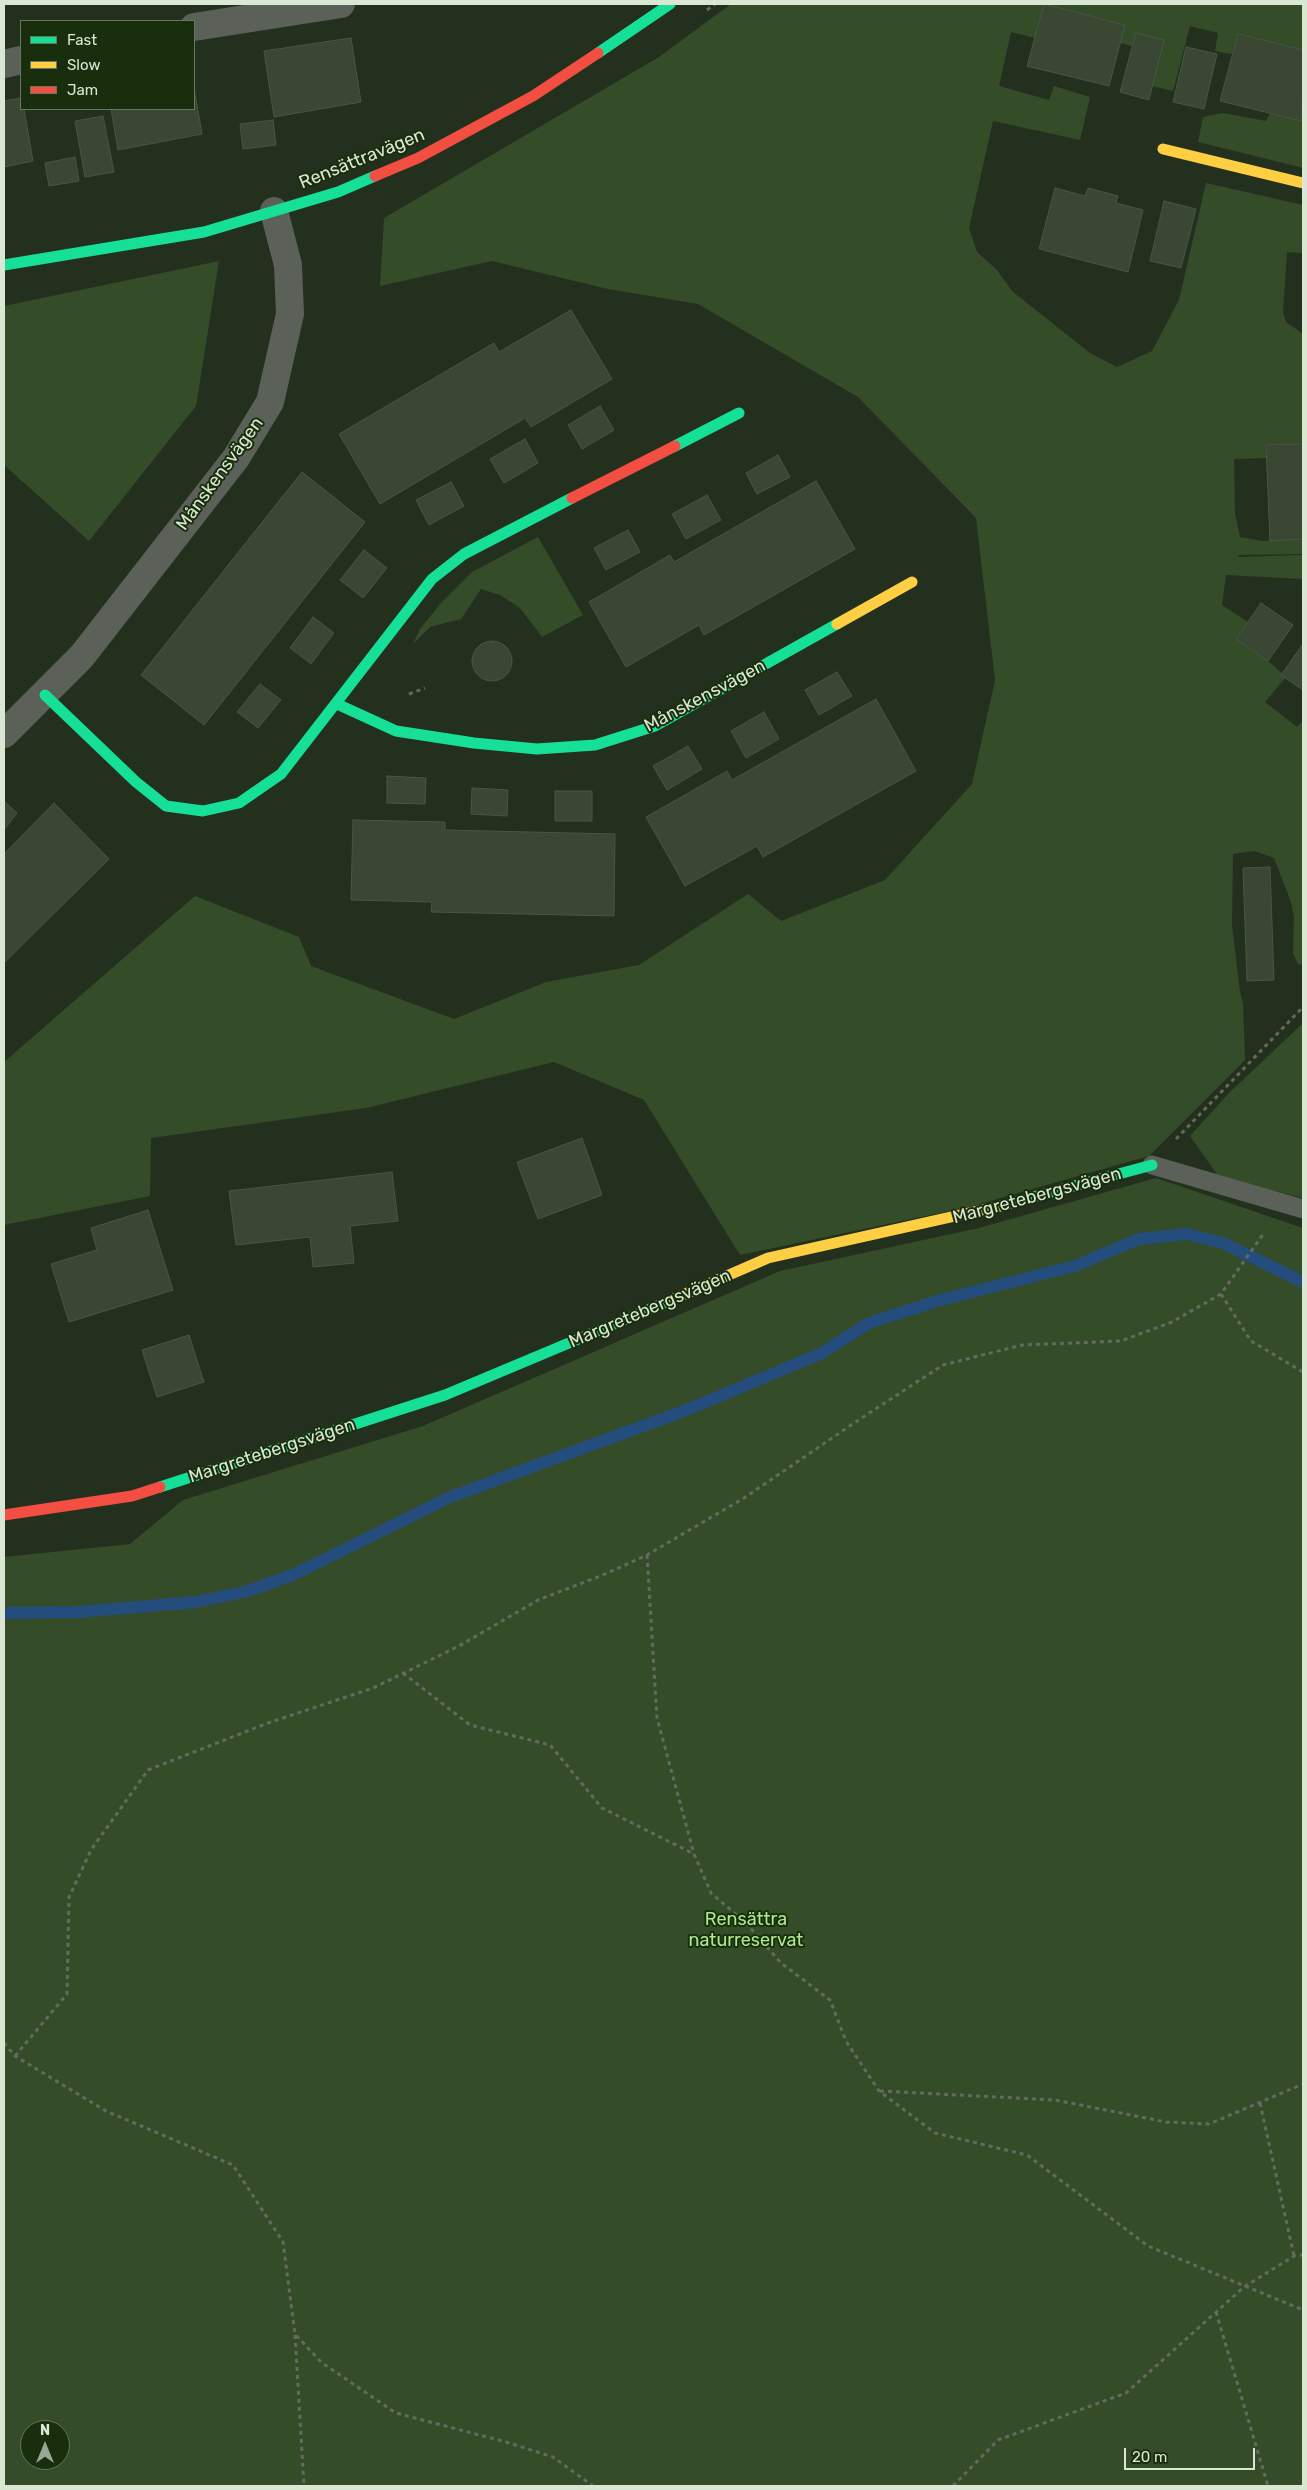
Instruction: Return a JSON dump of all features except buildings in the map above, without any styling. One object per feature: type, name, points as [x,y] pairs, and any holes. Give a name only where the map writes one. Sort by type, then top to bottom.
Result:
[{"type":"street","points":[[195,27],[341,4]]},
{"type":"street","name":"Rensättravägen","points":[[4,266],[204,232],[338,192],[418,158],[533,96],[670,4]]},
{"type":"street","points":[[4,64],[20,60]]},
{"type":"street","points":[[1163,149],[1303,183]]},
{"type":"street","name":"Månskensvägen","points":[[4,734],[82,656],[236,458],[270,402],[290,314],[288,266],[274,211]]},
{"type":"street","points":[[45,695],[136,782],[166,806],[203,811],[240,803],[281,774],[432,579],[464,554],[738,412]]},
{"type":"street","name":"Månskensvägen","points":[[337,704],[396,731],[474,743],[537,749],[595,745],[655,726],[912,582]]},
{"type":"street","name":"Margretebergsvägen","points":[[4,1515],[132,1496],[445,1395],[741,1272],[768,1258],[966,1215],[1152,1165]]},
{"type":"lane","points":[[1152,1165],[1303,1209]]},
{"type":"path","points":[[401,697],[425,688]]},
{"type":"path","points":[[1152,1165],[1200,1112],[1303,1007]]},
{"type":"path","points":[[15,2056],[66,1994],[69,1897],[91,1850],[148,1770],[268,1723],[373,1688],[459,1646],[538,1600],[647,1555],[744,1498],[943,1365],[1022,1345],[1121,1341],[1172,1322],[1221,1294],[1255,1245]]},
{"type":"path","points":[[1221,1294],[1251,1341],[1303,1372]]},
{"type":"path","points":[[647,1555],[657,1718],[694,1854],[711,1893],[746,1923],[781,1963],[830,2000],[846,2041],[880,2091],[935,2133],[1028,2155],[1148,2246],[1303,2310]]},
{"type":"path","points":[[403,1673],[470,1725],[550,1745],[602,1808],[694,1854]]},
{"type":"path","points":[[4,2044],[15,2056],[106,2111],[233,2165],[283,2242],[295,2334],[304,2486]]},
{"type":"path","points":[[880,2091],[1055,2100],[1166,2122],[1209,2124],[1303,2084]]},
{"type":"path","points":[[1260,2103],[1294,2256]]},
{"type":"path","points":[[953,2486],[998,2440],[1126,2393],[1244,2287],[1294,2256],[1303,2255]]},
{"type":"path","points":[[1216,2312],[1268,2486]]},
{"type":"path","points":[[295,2334],[320,2362],[396,2413],[506,2442],[553,2457],[593,2486]]},
{"type":"green space","points":[[731,4],[1044,4],[1035,38],[1011,32],[999,86],[1049,100],[1054,86],[1090,97],[1080,140],[993,121],[969,228],[977,252],[996,269],[1013,292],[1090,353],[1117,367],[1152,351],[1179,300],[1206,183],[1303,205],[1303,253],[1287,252],[1283,312],[1286,322],[1303,334],[1303,444],[1267,445],[1267,458],[1234,459],[1235,513],[1240,537],[1262,541],[1303,539],[1303,554],[1239,555],[1238,557],[1303,555],[1303,579],[1226,575],[1222,605],[1248,622],[1237,639],[1268,661],[1286,677],[1265,702],[1297,727],[1303,721],[1303,965],[1298,964],[1293,953],[1294,916],[1291,902],[1274,858],[1254,851],[1233,854],[1232,925],[1243,1003],[1245,1060],[1149,1156],[969,1207],[740,1255],[644,1100],[554,1062],[366,1108],[151,1138],[150,1196],[4,1225],[4,1062],[195,896],[299,937],[311,966],[454,1019],[546,982],[639,965],[748,894],[781,921],[885,880],[972,784],[995,680],[976,518],[858,397],[698,304],[608,289],[492,261],[380,286],[384,218],[659,57]]},
{"type":"green space","points":[[1044,4],[1303,4],[1303,50],[1238,34],[1232,54],[1215,51],[1218,33],[1190,26],[1173,91],[1152,86],[1164,40],[1136,33],[1132,46],[1120,43],[1124,25]]},
{"type":"green space","points":[[1223,113],[1266,121],[1270,113],[1302,121],[1303,118],[1303,168],[1198,142],[1203,117]]},
{"type":"green space","points":[[219,261],[196,406],[89,541],[4,465],[4,306]]},
{"type":"green space","points":[[538,537],[583,615],[542,637],[520,608],[500,595],[481,589],[461,619],[430,627],[413,644],[420,629],[441,603],[472,572]]},
{"type":"green space","points":[[1303,1023],[1303,1198],[1219,1177],[1190,1136],[1230,1092]]},
{"type":"green space","name":"Rensättra naturreservat","points":[[1156,1178],[1303,1228],[1303,2486],[4,2486],[4,1557],[130,1544],[183,1500],[423,1426],[780,1271],[979,1228]]},
{"type":"waterway","points":[[4,1613],[77,1612],[196,1602],[248,1591],[295,1574],[450,1497],[684,1411],[820,1354],[869,1323],[937,1301],[1075,1266],[1139,1239],[1186,1234],[1223,1243],[1303,1282]]},
{"type":"traffic: fast","points":[[598,53],[670,4]]},
{"type":"traffic: fast","points":[[4,265],[204,232],[338,192],[375,176]]},
{"type":"traffic: fast","points":[[675,446],[739,413]]},
{"type":"traffic: fast","points":[[45,695],[136,782],[166,806],[203,811],[239,803],[281,774],[432,579],[464,554],[572,498]]},
{"type":"traffic: fast","points":[[337,704],[396,731],[474,743],[537,749],[595,745],[655,726],[837,624]]},
{"type":"traffic: fast","points":[[1000,1206],[1152,1165]]},
{"type":"traffic: fast","points":[[160,1487],[445,1395],[669,1301]]},
{"type":"traffic: slow","points":[[1163,149],[1303,183]]},
{"type":"traffic: slow","points":[[837,624],[912,582]]},
{"type":"traffic: slow","points":[[669,1301],[768,1258],[1000,1206]]},
{"type":"traffic: jam","points":[[375,176],[418,158],[533,96],[598,53]]},
{"type":"traffic: jam","points":[[572,498],[675,446]]},
{"type":"traffic: jam","points":[[4,1515],[132,1496],[160,1487]]}]
